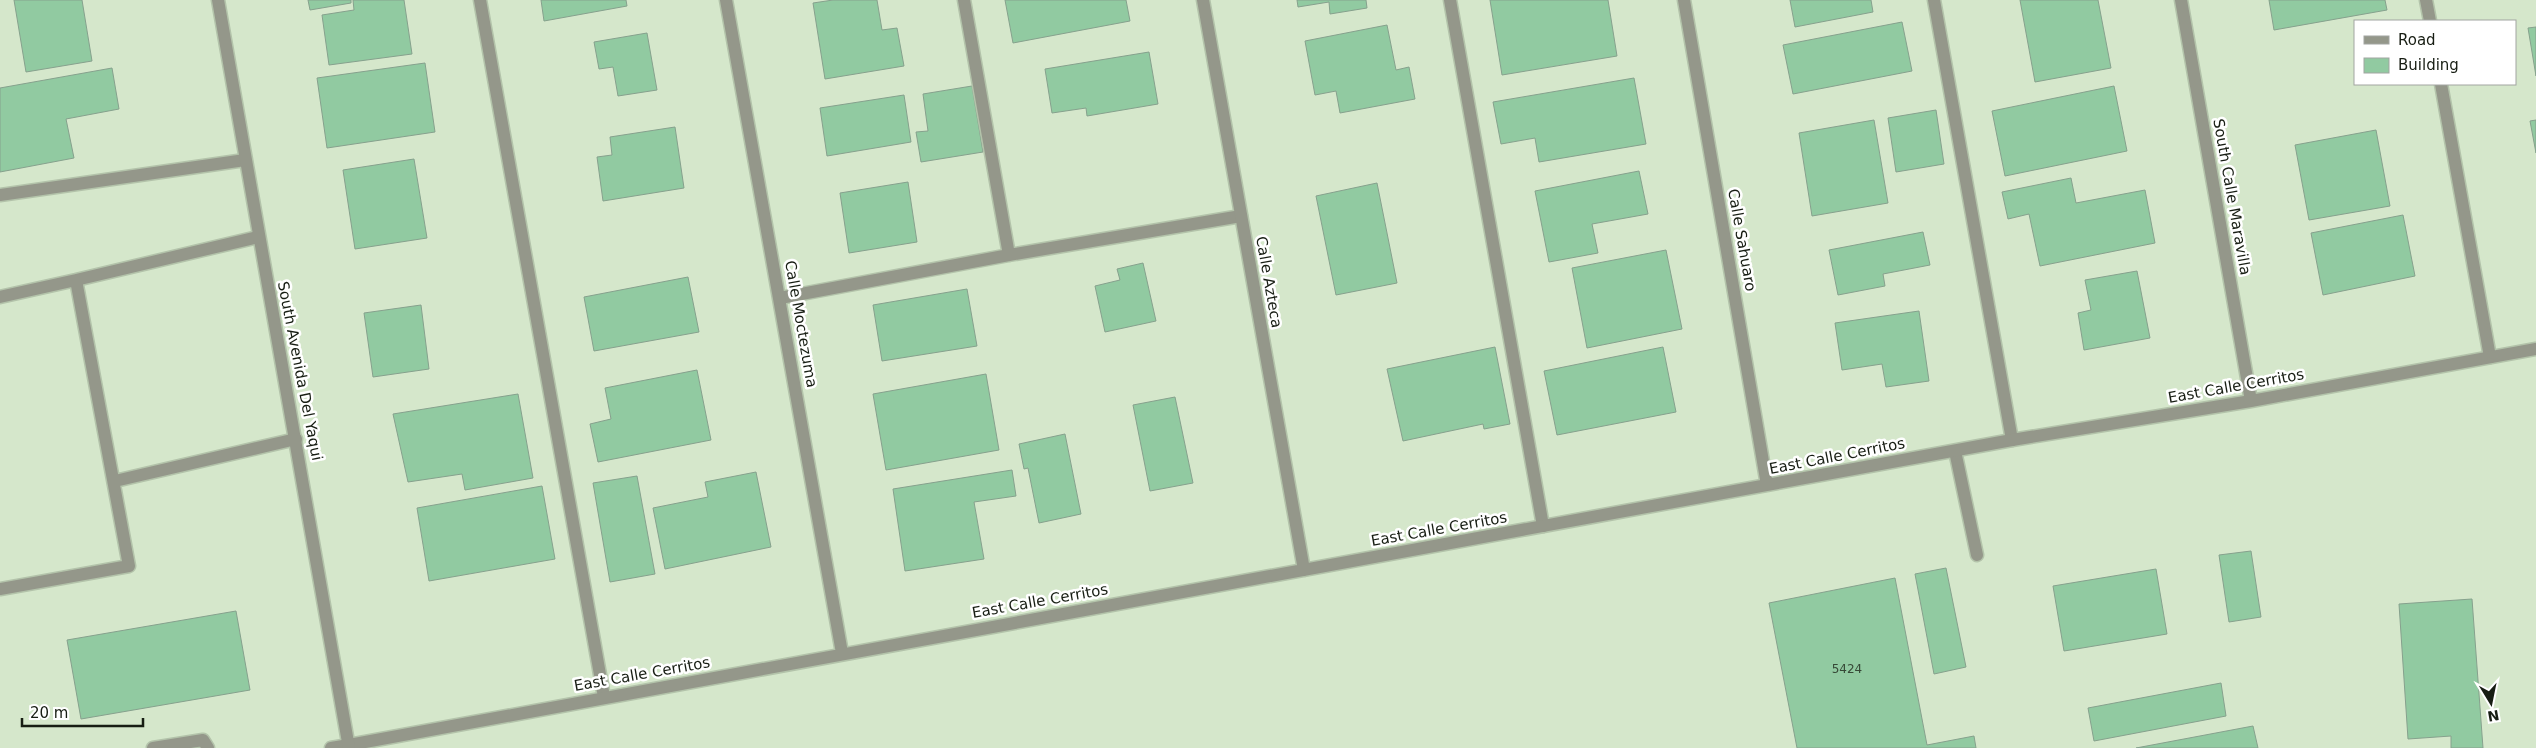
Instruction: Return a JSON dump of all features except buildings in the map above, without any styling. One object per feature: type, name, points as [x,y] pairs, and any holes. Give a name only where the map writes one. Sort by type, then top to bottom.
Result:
[{"type":"street","name":"South Avenida Del Yaqui","points":[[218,0],[258,237],[296,439],[349,746]]},
{"type":"street","points":[[480,0],[604,697]]},
{"type":"street","name":"Calle Moctezuma","points":[[726,0],[842,653]]},
{"type":"street","points":[[964,0],[1009,255]]},
{"type":"street","name":"Calle Azteca","points":[[1203,0],[1304,570]]},
{"type":"street","points":[[1450,0],[1543,526]]},
{"type":"street","name":"Calle Sahuaro","points":[[1684,0],[1767,485]]},
{"type":"street","points":[[1934,0],[2012,440]]},
{"type":"street","name":"South Calle Maravilla","points":[[2181,0],[2251,400]]},
{"type":"street","points":[[2426,0],[2430,20]]},
{"type":"street","points":[[2441,85],[2490,357]]},
{"type":"street","points":[[0,195],[245,160]]},
{"type":"street","points":[[780,298],[1009,255],[1241,216]]},
{"type":"street","points":[[0,297],[258,237]]},
{"type":"street","points":[[0,589],[129,566],[115,481],[76,280]]},
{"type":"street","name":"East Calle Cerritos","points":[[331,748],[2012,440],[2536,349]]},
{"type":"street","points":[[115,481],[296,439]]},
{"type":"street","points":[[1955,451],[1977,555]]},
{"type":"street","points":[[153,748],[203,740],[208,748]]}]
